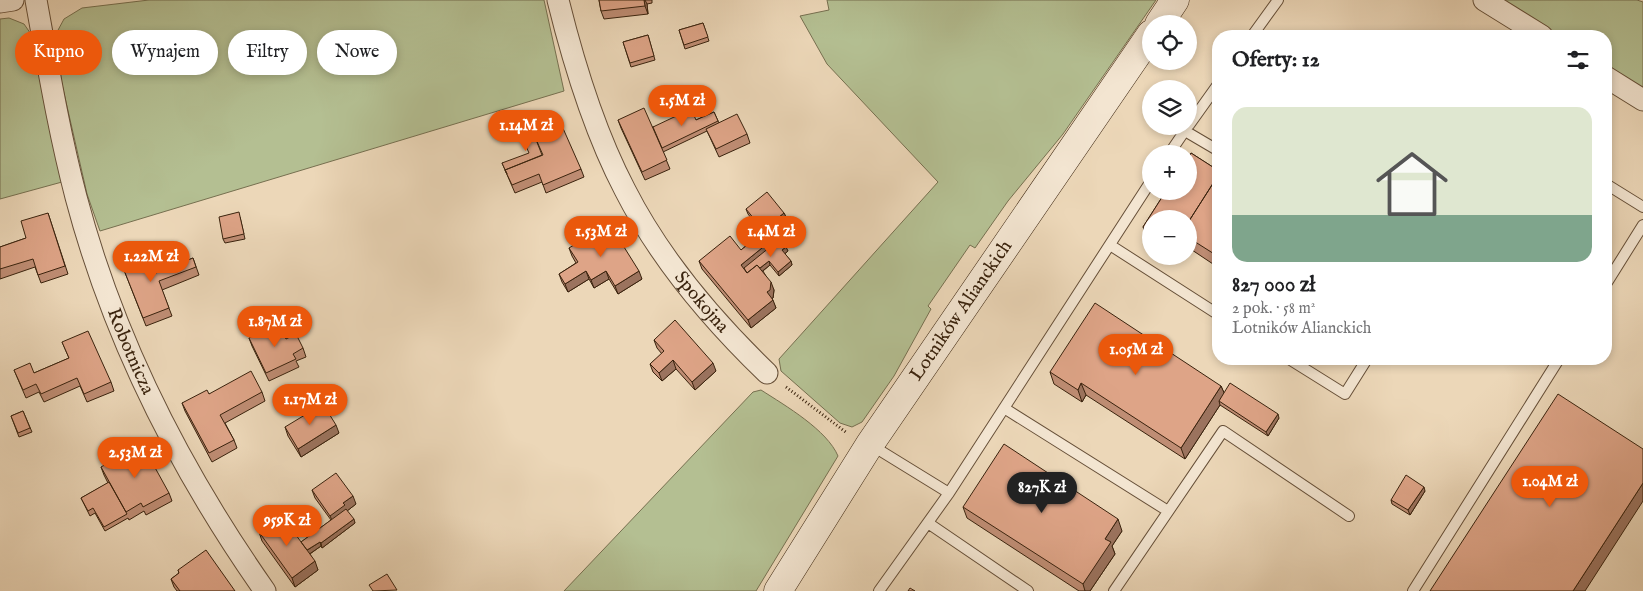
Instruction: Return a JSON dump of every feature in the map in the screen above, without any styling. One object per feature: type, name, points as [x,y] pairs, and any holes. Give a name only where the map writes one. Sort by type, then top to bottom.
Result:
[{"type":"main road","points":[[1165,15],[1175,0]]},
{"type":"main road","name":"Lotników Alianckich","points":[[778,591],[870,444],[1142,47]]},
{"type":"street","points":[[0,2],[13,0]]},
{"type":"street","name":"Robotnicza","points":[[36,0],[76,197],[98,270],[116,320],[138,375],[200,491],[229,539],[265,591]]},
{"type":"street","name":"Spokojna","points":[[558,0],[580,82],[625,190],[656,242],[706,310],[732,340],[767,373]]},
{"type":"street","points":[[1484,0],[1532,30]]},
{"type":"street","points":[[1612,80],[1643,100]]},
{"type":"lane","points":[[1256,30],[1278,0]]},
{"type":"lane","points":[[1197,113],[1212,93]]},
{"type":"lane","points":[[1197,134],[1212,146]]},
{"type":"lane","points":[[1612,188],[1643,207]]},
{"type":"lane","points":[[879,591],[949,493],[1142,196]]},
{"type":"lane","points":[[1612,274],[1643,225]]},
{"type":"lane","points":[[1110,246],[1212,311]]},
{"type":"lane","points":[[1298,365],[1344,394],[1363,365]]},
{"type":"lane","points":[[1414,591],[1555,365]]},
{"type":"lane","points":[[1004,408],[1168,511]]},
{"type":"lane","points":[[1114,591],[1223,431],[1349,516]]},
{"type":"lane","points":[[870,444],[949,493]]},
{"type":"lane","points":[[928,523],[1028,591]]},
{"type":"path","points":[[767,373],[843,431],[870,444]]},
{"type":"green space","points":[[149,0],[544,0],[564,91],[100,231],[87,194],[61,75],[102,75],[102,30],[58,30],[64,19],[82,8]]},
{"type":"green space","points":[[827,0],[1156,0],[1146,15],[1142,15],[1142,20],[1063,134],[1008,201],[975,248],[970,245],[928,306],[931,309],[894,376],[862,422],[852,427],[840,423],[781,371],[779,359],[938,182],[827,64],[800,16],[829,10]]},
{"type":"green space","points":[[1490,0],[1637,0],[1643,2],[1643,90],[1612,72],[1612,30],[1542,30]]},
{"type":"green space","points":[[9,18],[24,24],[28,30],[15,30],[15,75],[41,75],[62,182],[0,199],[0,19]]},
{"type":"green space","points":[[761,390],[805,419],[825,437],[833,446],[838,456],[756,591],[564,591],[753,392]]},
{"type":"building","points":[[599,0],[644,0],[645,6],[601,11]]},
{"type":"building","points":[[703,23],[708,37],[684,45],[679,30]]},
{"type":"building","points":[[648,35],[654,56],[630,63],[623,42]]},
{"type":"building","points":[[644,108],[667,160],[642,172],[618,120]]},
{"type":"building","points":[[691,109],[696,120],[714,112],[718,121],[662,148],[653,127]]},
{"type":"building","points":[[737,114],[747,134],[716,149],[706,129]]},
{"type":"building","points":[[558,117],[581,169],[543,185],[539,174],[512,185],[505,170],[543,155],[531,128]]},
{"type":"building","points":[[533,132],[542,155],[505,170],[502,163],[529,153],[522,137]]},
{"type":"building","points":[[1197,157],[1212,166],[1212,185],[1196,210],[1154,210],[1160,200],[1197,200]]},
{"type":"building","points":[[1212,185],[1212,253],[1197,243],[1196,210]]},
{"type":"building","points":[[767,192],[784,213],[763,230],[746,209]]},
{"type":"building","points":[[239,212],[244,234],[223,239],[219,217]]},
{"type":"building","points":[[48,213],[65,266],[38,275],[33,259],[0,269],[0,247],[26,238],[21,221]]},
{"type":"building","points":[[609,223],[639,271],[615,286],[606,271],[591,280],[586,271],[565,284],[559,274],[578,262],[569,248]]},
{"type":"building","points":[[771,226],[778,235],[741,265],[747,273],[757,265],[771,282],[770,290],[767,292],[773,300],[748,320],[699,261],[730,236],[741,250]]},
{"type":"building","points":[[780,239],[786,247],[782,250],[791,261],[778,272],[769,261],[760,268],[757,265],[747,273],[744,268]]},
{"type":"building","points":[[149,255],[156,273],[193,258],[196,267],[159,281],[169,308],[143,318],[122,265]]},
{"type":"building","points":[[1095,303],[1221,386],[1181,448],[1081,383],[1078,390],[1050,372]]},
{"type":"building","points":[[675,320],[713,363],[692,382],[673,360],[659,373],[650,364],[664,351],[654,340]]},
{"type":"building","points":[[278,324],[286,339],[296,334],[303,348],[293,354],[296,359],[266,373],[249,338]]},
{"type":"building","points":[[88,331],[111,382],[84,394],[77,378],[41,394],[36,384],[23,390],[14,370],[30,363],[34,373],[69,358],[62,342]]},
{"type":"building","points":[[251,371],[262,392],[220,415],[234,440],[209,453],[182,403],[207,390],[209,394]]},
{"type":"building","points":[[1230,383],[1278,414],[1266,432],[1219,401]]},
{"type":"building","points":[[1558,394],[1643,449],[1643,483],[1573,591],[1430,591]]},
{"type":"building","points":[[323,404],[336,425],[298,449],[285,427]]},
{"type":"building","points":[[23,411],[30,428],[18,433],[11,416]]},
{"type":"building","points":[[142,444],[169,493],[143,507],[141,503],[126,512],[101,467]]},
{"type":"building","points":[[1004,444],[1118,519],[1105,539],[1111,542],[1083,584],[963,507]]},
{"type":"building","points":[[336,473],[353,496],[343,503],[345,505],[330,516],[312,490]]},
{"type":"building","points":[[1406,475],[1424,487],[1408,510],[1391,500]]},
{"type":"building","points":[[109,482],[127,514],[104,527],[93,508],[88,511],[81,498]]},
{"type":"building","points":[[346,509],[354,519],[321,543],[307,550],[301,542]]},
{"type":"building","points":[[282,516],[315,561],[292,578],[259,532]]},
{"type":"building","points":[[206,550],[235,591],[180,591],[171,579],[179,573],[178,570]]},
{"type":"building","points":[[387,574],[397,590],[373,591],[369,585]]}]
